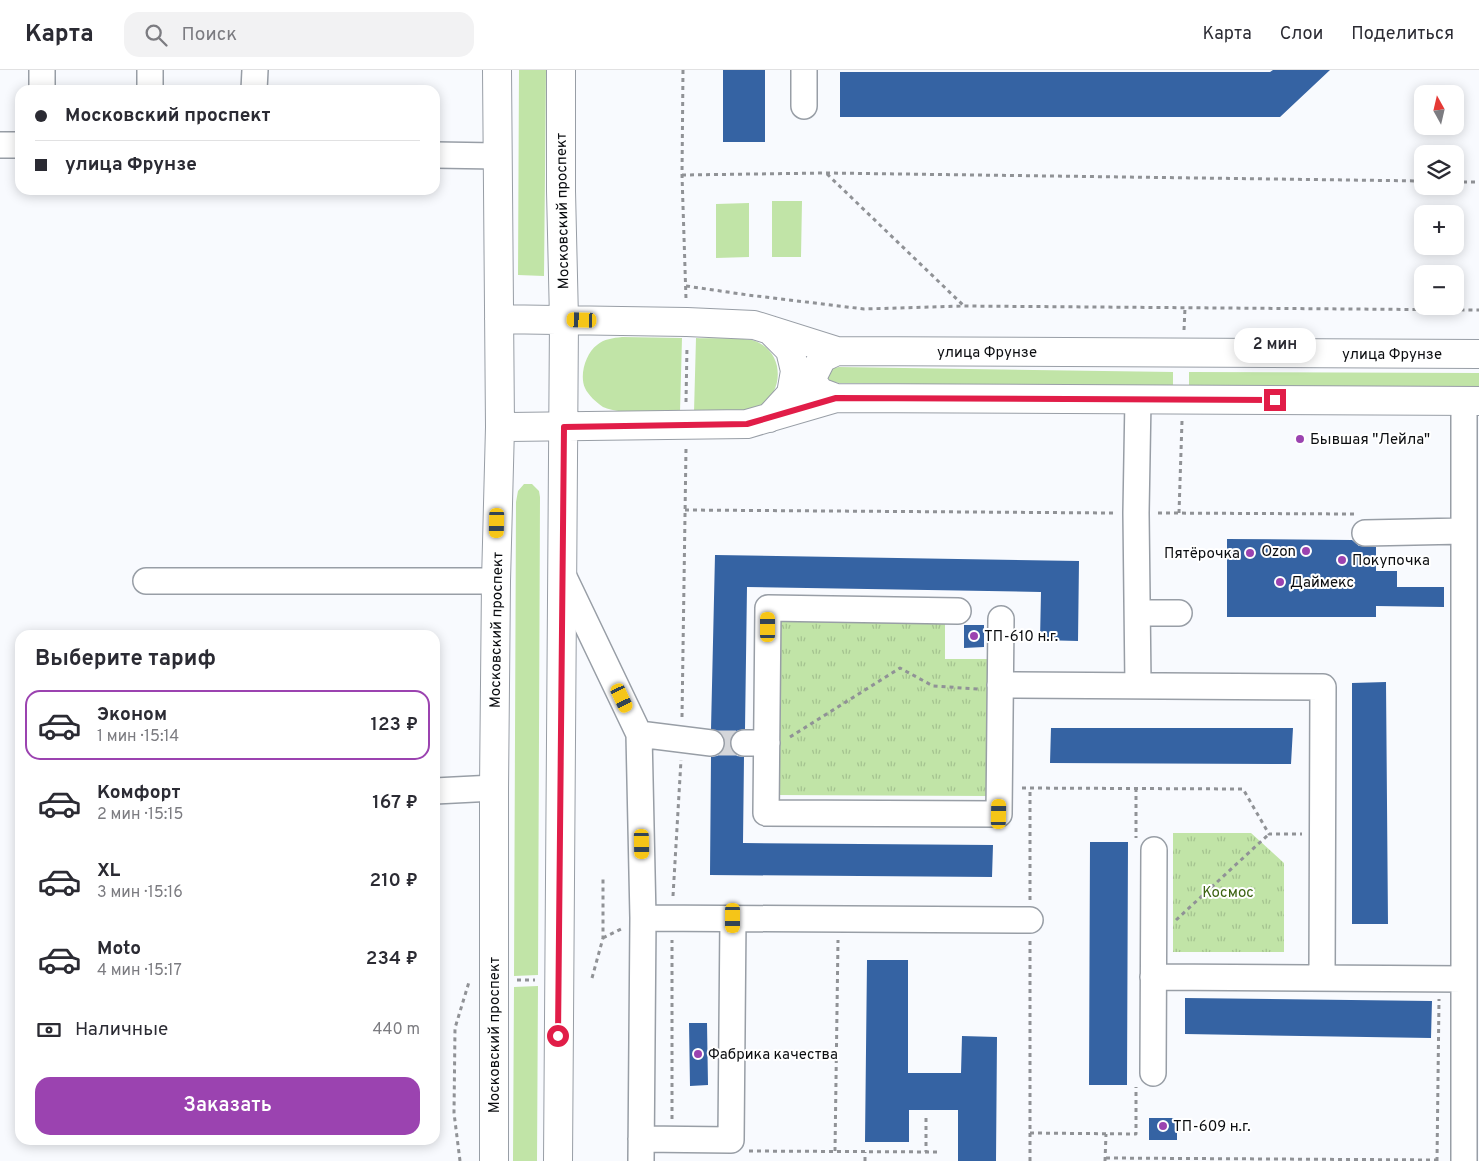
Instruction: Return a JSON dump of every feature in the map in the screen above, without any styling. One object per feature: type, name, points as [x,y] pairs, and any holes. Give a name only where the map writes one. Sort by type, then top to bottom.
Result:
[{"type":"main road","name":"Московский проспект","points":[[494,1161],[494,788],[500,427],[497,70]]},
{"type":"main road","name":"Московский проспект","points":[[558,1161],[564,427],[561,70]]},
{"type":"main road","name":"улица Фрунзе","points":[[499,319],[754,325],[836,351],[1479,354]]},
{"type":"main road","points":[[769,418],[791,394],[795,371],[790,350],[770,330]]},
{"type":"main road","points":[[836,351],[822,358],[813,376],[814,384],[820,392],[836,398]]},
{"type":"main road","points":[[500,427],[747,424],[836,398],[1472,401]]},
{"type":"street","points":[[42,70],[42,85]]},
{"type":"street","points":[[150,70],[150,85]]},
{"type":"street","points":[[254,70],[254,85]]},
{"type":"street","points":[[804,70],[804,106]]},
{"type":"street","points":[[0,145],[15,145]]},
{"type":"street","points":[[440,155],[497,156]]},
{"type":"street","points":[[1138,399],[1136,513],[1138,685]]},
{"type":"street","points":[[1464,1161],[1464,979],[1471,916],[1471,625],[1463,531],[1472,401]]},
{"type":"street","points":[[1360,523],[1463,531]]},
{"type":"street","points":[[562,573],[639,734],[643,918],[641,1150],[672,1139],[731,1140],[733,918]]},
{"type":"street","points":[[146,581],[496,581]]},
{"type":"street","points":[[958,611],[768,608],[756,743],[766,813],[999,814],[1001,619]]},
{"type":"street","points":[[1138,613],[1179,613]]},
{"type":"street","points":[[1000,688],[1138,685],[1323,687],[1322,978]]},
{"type":"street","points":[[639,734],[711,743]]},
{"type":"street","points":[[440,790],[494,788]]},
{"type":"street","points":[[1153,1073],[1154,850]]},
{"type":"street","points":[[643,918],[1030,920]]},
{"type":"street","points":[[1153,977],[1464,979]]},
{"type":"path","points":[[683,70],[682,175],[827,173],[1414,181]]},
{"type":"path","points":[[827,173],[964,306]]},
{"type":"path","points":[[1464,182],[1479,182]]},
{"type":"path","points":[[686,286],[864,309],[964,306],[1479,310]]},
{"type":"path","points":[[672,1139],[672,918],[682,739],[685,510],[1136,513],[1360,523]]},
{"type":"path","points":[[756,743],[789,738],[900,668],[933,686],[1000,688]]},
{"type":"path","points":[[1000,788],[1243,789],[1269,834]]},
{"type":"path","points":[[1030,788],[1030,1161]]},
{"type":"path","points":[[1153,933],[1162,932],[1269,834],[1323,834]]},
{"type":"path","points":[[592,978],[603,938],[602,876]]},
{"type":"path","points":[[835,1151],[838,919]]},
{"type":"path","points":[[514,981],[536,980]]},
{"type":"path","points":[[460,1161],[454,1112],[455,1028],[468,982]]},
{"type":"path","points":[[1106,1134],[1106,1160],[1437,1161],[1439,998]]},
{"type":"path","points":[[926,1118],[926,1152]]},
{"type":"path","points":[[1030,1133],[1136,1134]]},
{"type":"path","points":[[748,1151],[941,1152]]},
{"type":"path","points":[[865,1152],[865,1161]]},
{"type":"green space","points":[[519,70],[546,70],[544,276],[518,275]]},
{"type":"green space","points":[[772,201],[802,201],[801,257],[772,257]]},
{"type":"green space","points":[[749,203],[749,257],[716,258],[716,204]]},
{"type":"green space","points":[[622,337],[682,338],[680,412],[610,410],[603,407],[588,393],[583,383],[583,371],[590,353],[603,341]]},
{"type":"green space","points":[[696,338],[750,340],[766,347],[773,356],[778,378],[775,389],[769,399],[761,407],[750,412],[694,412]]},
{"type":"green space","points":[[839,367],[1173,372],[1173,387],[839,383],[830,381],[826,377],[830,369]]},
{"type":"green space","points":[[1189,372],[1479,373],[1479,389],[1189,388]]},
{"type":"green space","points":[[524,484],[532,484],[539,491],[540,497],[538,975],[514,976],[516,502],[518,491]]},
{"type":"green space","points":[[777,621],[945,622],[945,659],[989,659],[988,796],[775,795]]},
{"type":"green space","name":"Космос","points":[[1173,833],[1251,833],[1284,863],[1284,952],[1173,952]]},
{"type":"green space","points":[[538,986],[537,1161],[513,1161],[514,987]]},
{"type":"building","points":[[723,70],[765,70],[765,142],[723,142]]},
{"type":"building","points":[[1273,70],[1330,70],[1280,117],[840,117],[840,72],[1270,72]]},
{"type":"building","points":[[1227,539],[1352,540],[1359,546],[1376,547],[1376,571],[1397,571],[1397,587],[1444,587],[1444,607],[1376,606],[1376,617],[1227,617]]},
{"type":"building","points":[[715,555],[1079,561],[1078,641],[1040,640],[1041,592],[747,587],[745,729],[736,731],[731,736],[730,743],[732,751],[737,756],[744,757],[743,843],[993,845],[992,877],[710,875],[711,757],[717,756],[722,752],[725,744],[724,737],[720,732],[711,729]]},
{"type":"building","name":"ТП-610 н.г.","points":[[964,625],[984,625],[984,647],[964,648]]},
{"type":"building","points":[[1386,682],[1388,924],[1352,924],[1352,683]]},
{"type":"building","points":[[1051,728],[1293,728],[1291,764],[1050,763]]},
{"type":"building","points":[[1090,842],[1128,842],[1127,1085],[1089,1085]]},
{"type":"building","points":[[867,960],[908,960],[908,1073],[961,1073],[962,1036],[997,1037],[996,1161],[958,1161],[958,1110],[909,1110],[909,1142],[865,1142]]},
{"type":"building","points":[[1185,998],[1432,1001],[1431,1038],[1185,1034]]},
{"type":"building","name":"Фабрика качества","points":[[689,1023],[707,1023],[708,1085],[690,1086]]},
{"type":"building","name":"ТП-609 н.г.","points":[[1149,1118],[1177,1118],[1177,1140],[1149,1140]]},
{"type":"tunnel","points":[[711,743],[744,743]]},
{"type":"place","name":"Бывшая \"Лейла\"","points":[[1300,439]]},
{"type":"place","name":"Ozon","points":[[1306,551]]},
{"type":"place","name":"Пятёрочка","points":[[1250,553]]},
{"type":"place","name":"Покупочка","points":[[1342,560]]},
{"type":"place","name":"Даймекс","points":[[1280,582]]},
{"type":"place","name":"ТП-610 н.г.","points":[[974,636]]},
{"type":"place","name":"Фабрика качества","points":[[698,1054]]},
{"type":"place","name":"ТП-609 н.г.","points":[[1163,1126]]},
{"type":"route","points":[[558,1036],[564,427],[747,424],[836,398],[1275,400]]}]
